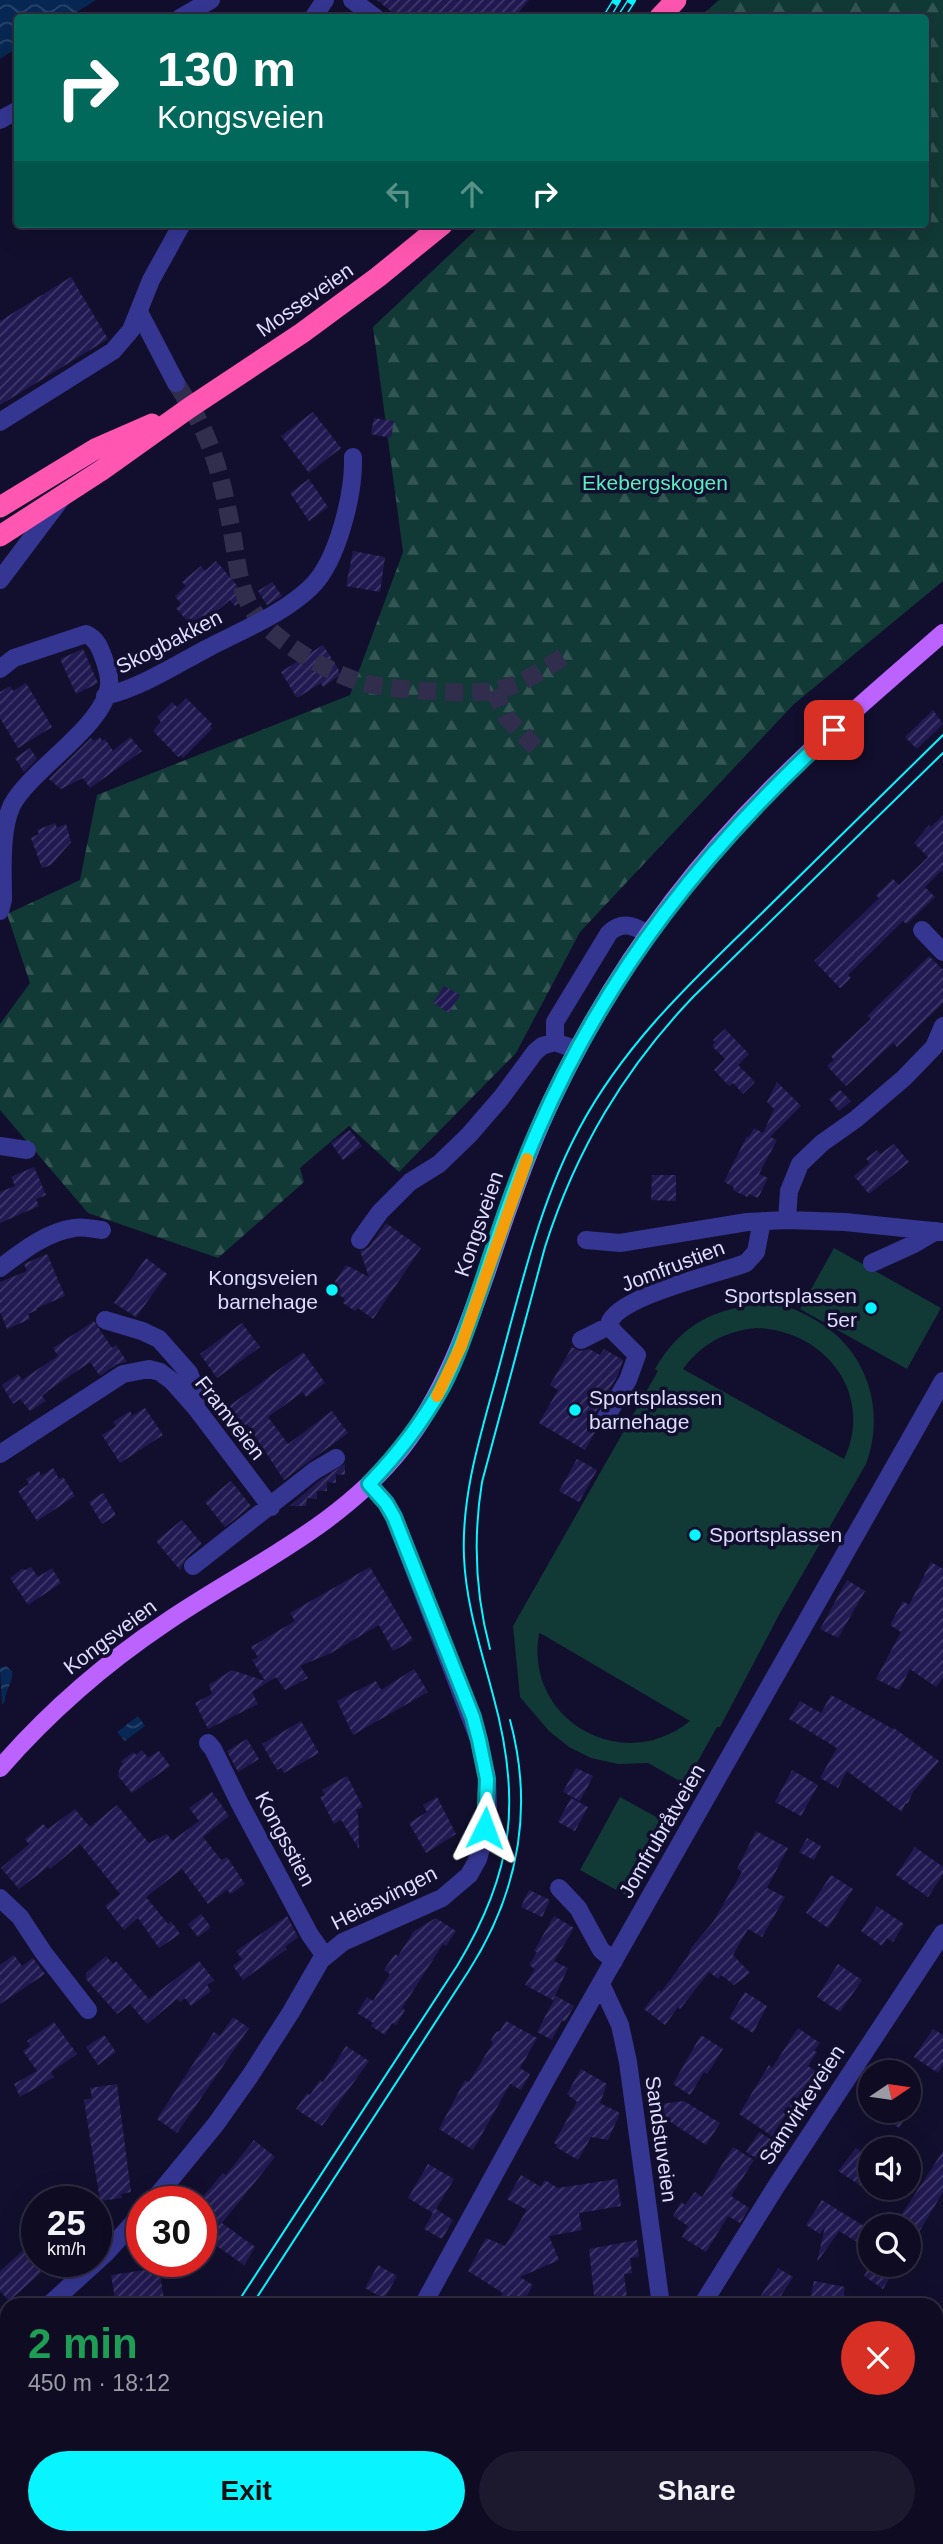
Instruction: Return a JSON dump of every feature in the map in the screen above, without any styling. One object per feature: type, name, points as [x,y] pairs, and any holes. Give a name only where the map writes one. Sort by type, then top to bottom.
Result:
[{"type":"highway","points":[[663,14],[676,0]]},
{"type":"highway","name":"Mosseveien","points":[[0,536],[102,470],[352,297],[438,228]]},
{"type":"highway","name":"Mosseveien","points":[[0,507],[97,448],[189,408]]},
{"type":"main road","name":"Kongsveien","points":[[0,1768],[46,1719],[121,1654],[167,1622],[299,1541],[335,1514],[392,1460],[418,1426],[452,1367],[533,1142],[602,1004],[648,935],[696,871],[771,788],[943,633]]},
{"type":"street","points":[[187,14],[211,0]]},
{"type":"street","points":[[352,0],[371,14]]},
{"type":"street","points":[[0,422],[114,351],[131,330],[151,280],[188,228]]},
{"type":"street","points":[[139,312],[176,383]]},
{"type":"street","name":"Skogbakken","points":[[0,911],[5,827],[11,807],[29,783],[90,720],[105,696],[135,686],[284,609],[313,586],[339,538],[354,472],[353,457]]},
{"type":"street","name":"Mosseveien","points":[[0,580],[66,492]]},
{"type":"street","points":[[0,669],[14,658],[86,634],[99,645],[108,671],[109,682],[105,696]]},
{"type":"street","points":[[555,1042],[555,1022],[609,933],[614,928],[625,925],[633,926],[648,935]]},
{"type":"street","points":[[922,930],[943,952]]},
{"type":"street","points":[[787,1220],[789,1191],[800,1164],[822,1143],[871,1107],[904,1078],[933,1047],[943,1026]]},
{"type":"street","points":[[360,1240],[380,1212],[410,1182],[439,1164],[460,1144],[501,1098],[535,1052],[542,1046],[555,1042],[577,1050]]},
{"type":"street","points":[[0,1146],[27,1150]]},
{"type":"street","name":"Jomfrustien","points":[[586,1240],[620,1243],[762,1221],[787,1220],[845,1222],[939,1231]]},
{"type":"street","name":"Jomfrustien","points":[[581,1340],[610,1326],[609,1320],[614,1314],[639,1300],[746,1263],[756,1252],[762,1221]]},
{"type":"street","points":[[0,1268],[30,1246],[54,1234],[78,1227],[102,1230]]},
{"type":"street","name":"Jomfrustien","points":[[872,1263],[939,1231]]},
{"type":"street","points":[[105,1320],[159,1339],[189,1373],[194,1385],[196,1408]]},
{"type":"street","points":[[605,1419],[628,1380],[637,1355],[610,1326]]},
{"type":"street","name":"Framveien","points":[[0,1454],[123,1374],[149,1369],[160,1372],[172,1381],[196,1408],[271,1507]]},
{"type":"street","name":"Jomfrubråtveien","points":[[427,2298],[601,1984],[943,1381]]},
{"type":"street","points":[[193,1566],[314,1471],[336,1458]]},
{"type":"street","name":"Heiasvingen","points":[[165,2186],[250,2076],[291,2012],[312,1972],[326,1956],[343,1942],[442,1898],[469,1875],[478,1859],[488,1805],[483,1756],[473,1717],[394,1517],[369,1484]]},
{"type":"street","name":"Kongsstien","points":[[208,1743],[310,1935],[326,1956]]},
{"type":"street","points":[[559,1888],[578,1908],[601,1950],[614,1961]]},
{"type":"street","points":[[0,1898],[14,1910],[88,2010]]},
{"type":"street","name":"Samvirkeveien","points":[[706,2298],[777,2185],[943,1933]]},
{"type":"street","name":"Sandstuveien","points":[[601,1984],[620,2025],[628,2062],[659,2298]]},
{"type":"street","points":[[57,2298],[126,2231]]},
{"type":"green space","name":"Ekebergskogen","points":[[719,0],[943,0],[943,581],[794,704],[580,932],[516,1053],[399,1172],[349,1126],[300,1168],[304,1182],[218,1258],[88,1213],[0,1110],[0,1024],[30,983],[7,914],[80,880],[97,795],[350,695],[403,552],[373,327],[478,228],[929,228],[929,14],[703,14]]},
{"type":"green space","name":"Sportsplassen 5er","points":[[834,1248],[941,1308],[907,1369],[800,1309]]},
{"type":"green space","name":"Sportsplassen","points":[[776,1304],[791,1308],[829,1329],[845,1344],[857,1361],[872,1400],[872,1442],[866,1464],[780,1613],[720,1727],[717,1727],[685,1784],[648,1763],[618,1764],[591,1758],[569,1747],[549,1731],[520,1697],[513,1626],[666,1353],[689,1329],[703,1320],[717,1313],[751,1305]],"holes":[[[756,1328],[781,1331],[803,1340],[822,1353],[837,1370],[848,1389],[853,1411],[852,1435],[844,1459],[683,1369],[698,1352],[715,1340],[734,1332]],[[540,1633],[690,1721],[664,1737],[636,1743],[609,1740],[584,1730],[563,1714],[547,1692],[538,1665]]]},
{"type":"green space","points":[[620,1797],[669,1824],[629,1897],[580,1870]]},
{"type":"water","points":[[0,0],[96,0],[73,14],[14,14],[14,50],[0,59]]},
{"type":"water","points":[[6,1666],[12,1671],[12,1675],[2,1704],[0,1668]]},
{"type":"water","points":[[138,1716],[145,1726],[125,1741],[117,1732]]},
{"type":"building","points":[[377,0],[529,0],[517,14],[394,14]]},
{"type":"building","points":[[71,277],[108,339],[0,405],[0,321]]},
{"type":"building","points":[[313,412],[341,448],[309,473],[281,436]]},
{"type":"building","points":[[374,418],[394,421],[391,438],[371,434]]},
{"type":"building","points":[[309,479],[328,507],[309,521],[290,493]]},
{"type":"building","points":[[353,551],[385,557],[380,592],[346,586]]},
{"type":"building","points":[[216,561],[246,596],[235,606],[230,600],[200,625],[194,619],[189,623],[176,608],[181,604],[175,596],[186,586],[182,582],[201,566],[205,571]]},
{"type":"building","points":[[272,582],[282,596],[267,605],[258,591]]},
{"type":"building","points":[[323,645],[340,675],[323,687],[321,683],[297,698],[281,672]]},
{"type":"building","points":[[83,649],[98,683],[76,694],[60,659]]},
{"type":"building","points":[[26,683],[52,727],[18,748],[0,718],[0,692],[10,686],[13,691]]},
{"type":"building","points":[[186,698],[212,724],[212,729],[183,758],[181,755],[178,757],[153,731],[161,722],[157,717],[172,702],[177,707]]},
{"type":"building","points":[[933,710],[943,724],[917,749],[905,737]]},
{"type":"building","points":[[100,737],[102,741],[105,739],[113,751],[130,737],[142,751],[90,788],[83,778],[61,789],[49,779],[91,738],[94,741]]},
{"type":"building","points":[[30,748],[37,759],[24,772],[15,758]]},
{"type":"building","points":[[943,815],[943,873],[941,871],[925,887],[935,897],[907,924],[903,921],[848,975],[851,978],[840,988],[814,961],[879,898],[876,895],[893,879],[899,885],[928,857],[914,843],[929,825],[931,827]]},
{"type":"building","points":[[55,823],[57,828],[66,824],[71,842],[51,865],[42,868],[31,838],[39,834],[37,830]]},
{"type":"building","points":[[929,956],[943,970],[943,1003],[897,1047],[893,1043],[846,1086],[827,1066],[834,1060],[831,1056],[871,1019],[867,1016]]},
{"type":"building","points":[[444,986],[460,995],[449,1013],[433,1003]]},
{"type":"building","points":[[725,1029],[749,1054],[738,1065],[755,1082],[743,1094],[733,1083],[729,1086],[714,1070],[725,1059],[712,1046],[715,1042],[713,1040]]},
{"type":"building","points":[[777,1082],[801,1106],[770,1137],[777,1140],[759,1174],[768,1178],[758,1198],[749,1194],[747,1197],[724,1182],[747,1136],[749,1137],[754,1128],[763,1133],[774,1109],[767,1102]]},
{"type":"building","points":[[840,1090],[851,1101],[839,1111],[829,1099]]},
{"type":"building","points":[[350,1130],[362,1146],[343,1160],[331,1143]]},
{"type":"building","points":[[894,1144],[909,1162],[869,1194],[854,1176],[870,1163],[866,1159],[877,1150],[880,1154]]},
{"type":"building","points":[[34,1167],[46,1195],[36,1199],[39,1206],[0,1223],[0,1192],[15,1186],[11,1177]]},
{"type":"building","points":[[652,1175],[676,1175],[676,1201],[651,1200]]},
{"type":"building","points":[[386,1223],[421,1248],[373,1319],[358,1308],[355,1311],[343,1303],[345,1299],[330,1289],[346,1265],[369,1277],[360,1251],[369,1247]]},
{"type":"building","points":[[47,1254],[65,1296],[37,1308],[28,1314],[30,1319],[7,1329],[0,1312],[0,1282],[27,1271],[24,1264]]},
{"type":"building","points":[[146,1258],[167,1274],[136,1317],[114,1303]]},
{"type":"building","points":[[94,1321],[112,1348],[116,1345],[127,1362],[117,1364],[100,1376],[90,1362],[49,1390],[42,1396],[46,1401],[30,1411],[20,1399],[13,1404],[2,1385],[18,1374],[22,1380],[58,1356],[53,1348]]},
{"type":"building","points":[[242,1323],[260,1347],[217,1378],[200,1354]]},
{"type":"building","points":[[572,1347],[580,1351],[589,1349],[600,1355],[604,1349],[623,1360],[618,1375],[595,1414],[594,1420],[598,1427],[585,1450],[539,1423],[558,1390],[550,1385]]},
{"type":"building","points":[[303,1352],[325,1383],[306,1397],[303,1392],[268,1417],[288,1444],[332,1411],[348,1433],[284,1480],[247,1424],[236,1432],[221,1412]]},
{"type":"building","points":[[145,1408],[163,1435],[120,1463],[102,1435],[116,1426],[113,1422],[130,1411],[132,1416]]},
{"type":"building","points":[[577,1459],[597,1470],[579,1502],[559,1491]]},
{"type":"building","points":[[345,1464],[345,1475],[336,1474],[336,1483],[327,1482],[327,1491],[317,1491],[317,1499],[307,1498],[306,1506],[290,1506],[320,1480]]},
{"type":"building","points":[[53,1468],[59,1479],[63,1477],[75,1496],[37,1521],[18,1491],[29,1484],[26,1479],[39,1471],[41,1476]]},
{"type":"building","points":[[231,1481],[251,1506],[225,1527],[205,1502]]},
{"type":"building","points":[[103,1493],[116,1515],[102,1524],[89,1502]]},
{"type":"building","points":[[182,1520],[202,1544],[186,1558],[180,1570],[156,1541]]},
{"type":"building","points":[[931,1562],[943,1569],[943,1678],[936,1687],[910,1669],[899,1690],[876,1679],[901,1632],[890,1625],[903,1601],[909,1605]]},
{"type":"building","points":[[31,1567],[38,1577],[52,1568],[61,1583],[28,1605],[10,1578],[22,1569]]},
{"type":"building","points":[[370,1567],[413,1640],[393,1651],[379,1625],[331,1653],[300,1666],[308,1678],[285,1690],[276,1677],[252,1692],[258,1704],[208,1729],[195,1703],[212,1694],[209,1685],[232,1670],[265,1681],[252,1660],[258,1657],[251,1647],[295,1621],[290,1613]]},
{"type":"building","points":[[847,1580],[865,1591],[838,1638],[820,1629]]},
{"type":"building","points":[[414,1669],[428,1692],[353,1735],[337,1701],[376,1681],[381,1690]]},
{"type":"building","points":[[831,1695],[894,1728],[939,1761],[913,1792],[902,1812],[847,1771],[838,1788],[820,1778],[837,1748],[789,1719],[800,1701],[821,1713]]},
{"type":"building","points":[[301,1721],[319,1753],[284,1773],[281,1768],[277,1770],[262,1744]]},
{"type":"building","points":[[247,1739],[259,1759],[238,1772],[227,1751]]},
{"type":"building","points":[[142,1750],[148,1758],[159,1751],[170,1766],[132,1793],[118,1776],[123,1764],[121,1761]]},
{"type":"building","points":[[576,1768],[593,1776],[580,1801],[563,1792]]},
{"type":"building","points":[[792,1770],[818,1785],[801,1816],[775,1802]]},
{"type":"building","points":[[347,1776],[363,1807],[356,1810],[359,1849],[341,1820],[334,1824],[320,1797],[325,1795],[322,1790]]},
{"type":"building","points":[[212,1792],[229,1816],[203,1837],[221,1860],[227,1857],[245,1884],[231,1894],[227,1890],[208,1904],[182,1869],[146,1897],[168,1924],[171,1921],[180,1934],[159,1948],[138,1918],[124,1930],[105,1906],[120,1894],[80,1844],[50,1869],[48,1867],[19,1889],[1,1868],[29,1844],[25,1839],[43,1824],[48,1829],[75,1809],[90,1827],[117,1805],[149,1843],[167,1834],[172,1841],[199,1821],[189,1808]]},
{"type":"building","points":[[437,1797],[456,1834],[426,1853],[409,1823],[427,1812],[423,1805]]},
{"type":"building","points":[[571,1798],[588,1807],[575,1831],[558,1822]]},
{"type":"building","points":[[756,1831],[788,1848],[767,1888],[785,1897],[762,1937],[748,1929],[733,1955],[750,1973],[734,1985],[721,1975],[718,1979],[709,1972],[665,2025],[644,2009],[659,1990],[661,1992],[691,1948],[713,1922],[742,1872],[737,1869]]},
{"type":"building","points":[[807,1838],[821,1846],[814,1860],[799,1852]]},
{"type":"building","points":[[915,1847],[943,1867],[943,1874],[928,1897],[896,1875]]},
{"type":"building","points":[[831,1875],[853,1889],[828,1928],[806,1913]]},
{"type":"building","points":[[529,1890],[550,1900],[542,1917],[521,1907]]},
{"type":"building","points":[[877,1906],[904,1924],[893,1942],[887,1938],[882,1946],[861,1931]]},
{"type":"building","points":[[201,1914],[211,1927],[198,1937],[188,1924]]},
{"type":"building","points":[[287,1916],[298,1937],[285,1947],[287,1949],[243,1980],[233,1966],[242,1959],[236,1951]]},
{"type":"building","points":[[554,1916],[574,1928],[554,1961],[568,1968],[553,2000],[525,1985],[535,1969],[529,1965],[537,1952],[534,1951]]},
{"type":"building","points":[[436,1918],[456,1931],[446,1946],[443,1944],[402,2008],[405,2010],[396,2025],[392,2023],[385,2035],[357,2013],[367,1997],[373,2001],[390,1974],[384,1970],[395,1954],[398,1956],[414,1931]]},
{"type":"building","points":[[14,1955],[22,1966],[33,1958],[45,1974],[0,2004],[0,1965]]},
{"type":"building","points":[[106,1956],[113,1964],[116,1961],[149,1999],[199,1961],[214,1980],[207,1985],[211,1991],[191,2006],[185,1998],[180,2002],[177,1999],[147,2024],[130,2004],[117,2014],[86,1979],[86,1973]]},
{"type":"building","points":[[838,1964],[862,1980],[840,2012],[817,1997]]},
{"type":"building","points":[[745,1992],[767,2006],[753,2033],[729,2018]]},
{"type":"building","points":[[556,1996],[574,2006],[565,2022],[562,2020],[552,2040],[537,2032]]},
{"type":"building","points":[[233,2017],[249,2028],[177,2133],[157,2119],[214,2032],[220,2036]]},
{"type":"building","points":[[506,2021],[537,2038],[520,2068],[530,2074],[521,2090],[510,2084],[473,2150],[439,2129],[465,2080],[469,2082],[493,2043],[491,2040]]},
{"type":"building","points":[[54,2022],[77,2054],[51,2072],[54,2077],[20,2097],[14,2084],[37,2071],[23,2051],[30,2046],[27,2041]]},
{"type":"building","points":[[798,2028],[820,2043],[808,2066],[827,2078],[807,2105],[797,2098],[772,2136],[739,2114],[769,2065],[772,2068]]},
{"type":"building","points":[[933,2029],[943,2035],[943,2065],[938,2073],[914,2057]]},
{"type":"building","points":[[104,2035],[116,2052],[98,2065],[86,2047]]},
{"type":"building","points":[[701,2035],[723,2049],[690,2095],[673,2084]]},
{"type":"building","points":[[346,2046],[369,2061],[322,2126],[296,2109],[320,2080],[323,2082]]},
{"type":"building","points":[[581,2069],[607,2084],[600,2103],[620,2113],[608,2140],[591,2137],[578,2160],[556,2147],[554,2143],[577,2102],[567,2094]]},
{"type":"building","points":[[117,2084],[130,2186],[126,2186],[126,2193],[121,2194],[122,2198],[112,2199],[112,2186],[98,2186],[84,2100],[92,2098],[90,2088]]},
{"type":"building","points":[[684,2101],[720,2123],[706,2145],[669,2121],[655,2124],[652,2105]]},
{"type":"building","points":[[759,2132],[773,2141],[761,2161],[746,2152]]},
{"type":"building","points":[[254,2140],[275,2157],[222,2223],[255,2247],[244,2265],[217,2246],[217,2186],[212,2186],[223,2173],[226,2175]]},
{"type":"building","points":[[733,2147],[754,2160],[731,2196],[749,2208],[740,2223],[728,2216],[706,2252],[682,2237],[688,2226],[673,2216],[681,2202],[685,2205],[695,2192],[702,2197]]},
{"type":"building","points":[[856,2148],[858,2149],[858,2184],[838,2171]]},
{"type":"building","points":[[943,2151],[943,2192],[921,2229],[921,2214],[902,2214],[911,2200],[921,2200],[921,2185]]},
{"type":"building","points":[[428,2164],[454,2179],[436,2209],[453,2220],[442,2239],[424,2229],[433,2213],[408,2198]]},
{"type":"building","points":[[521,2175],[541,2187],[545,2180],[558,2188],[617,2179],[621,2206],[579,2213],[582,2230],[549,2236],[559,2260],[520,2277],[533,2285],[526,2298],[500,2298],[503,2293],[468,2271],[486,2238],[505,2246],[527,2210],[507,2199]]},
{"type":"building","points":[[822,2200],[858,2222],[858,2243],[839,2231],[817,2262],[825,2227],[820,2234],[806,2225]]},
{"type":"building","points":[[637,2240],[639,2257],[630,2258],[632,2273],[624,2274],[627,2298],[594,2298],[589,2249]]},
{"type":"building","points":[[21,2252],[21,2277],[36,2277],[12,2298],[6,2298],[0,2291],[0,2271]]},
{"type":"building","points":[[378,2265],[397,2276],[385,2298],[365,2288]]},
{"type":"building","points":[[778,2268],[793,2277],[780,2298],[760,2297]]},
{"type":"building","points":[[126,2273],[126,2277],[160,2277],[164,2298],[115,2298],[112,2275]]},
{"type":"building","points":[[865,2277],[890,2277],[883,2289]]},
{"type":"building","points":[[814,2281],[845,2287],[843,2298],[810,2298]]},
{"type":"tunnel","points":[[176,383],[199,421],[214,456],[245,595],[257,616],[282,640],[314,661],[360,682],[446,692],[493,691],[530,677],[565,656]]},
{"type":"tunnel","points":[[494,690],[507,718],[536,748]]},
{"type":"tram line","points":[[241,2298],[457,1966],[491,1899],[501,1867],[507,1835],[508,1768],[465,1575],[466,1506],[482,1430],[526,1269],[543,1212],[566,1156],[597,1098],[661,1014],[943,735]]},
{"type":"tram line","points":[[490,1649],[481,1607],[477,1566],[477,1524],[482,1482],[545,1247],[557,1211],[587,1144],[624,1082],[694,996],[943,753]]},
{"type":"tram line","points":[[257,2298],[468,1972],[499,1912],[517,1850],[520,1818],[521,1786],[510,1720]]},
{"type":"railway","points":[[608,14],[617,0]]},
{"type":"railway","points":[[623,14],[632,0]]},
{"type":"slow traffic","points":[[437,1396],[461,1346],[527,1159]]},
{"type":"place","name":"Kongsveien barnehage","points":[[332,1290]]},
{"type":"place","name":"Sportsplassen 5er","points":[[871,1308]]},
{"type":"place","name":"Sportsplassen barnehage","points":[[575,1410]]},
{"type":"place","name":"Sportsplassen","points":[[695,1535]]},
{"type":"route","points":[[485,1828],[487,1779],[473,1717],[394,1517],[369,1484],[418,1426],[452,1367],[538,1131],[602,1004],[662,915],[696,871],[771,788],[834,730]]}]
